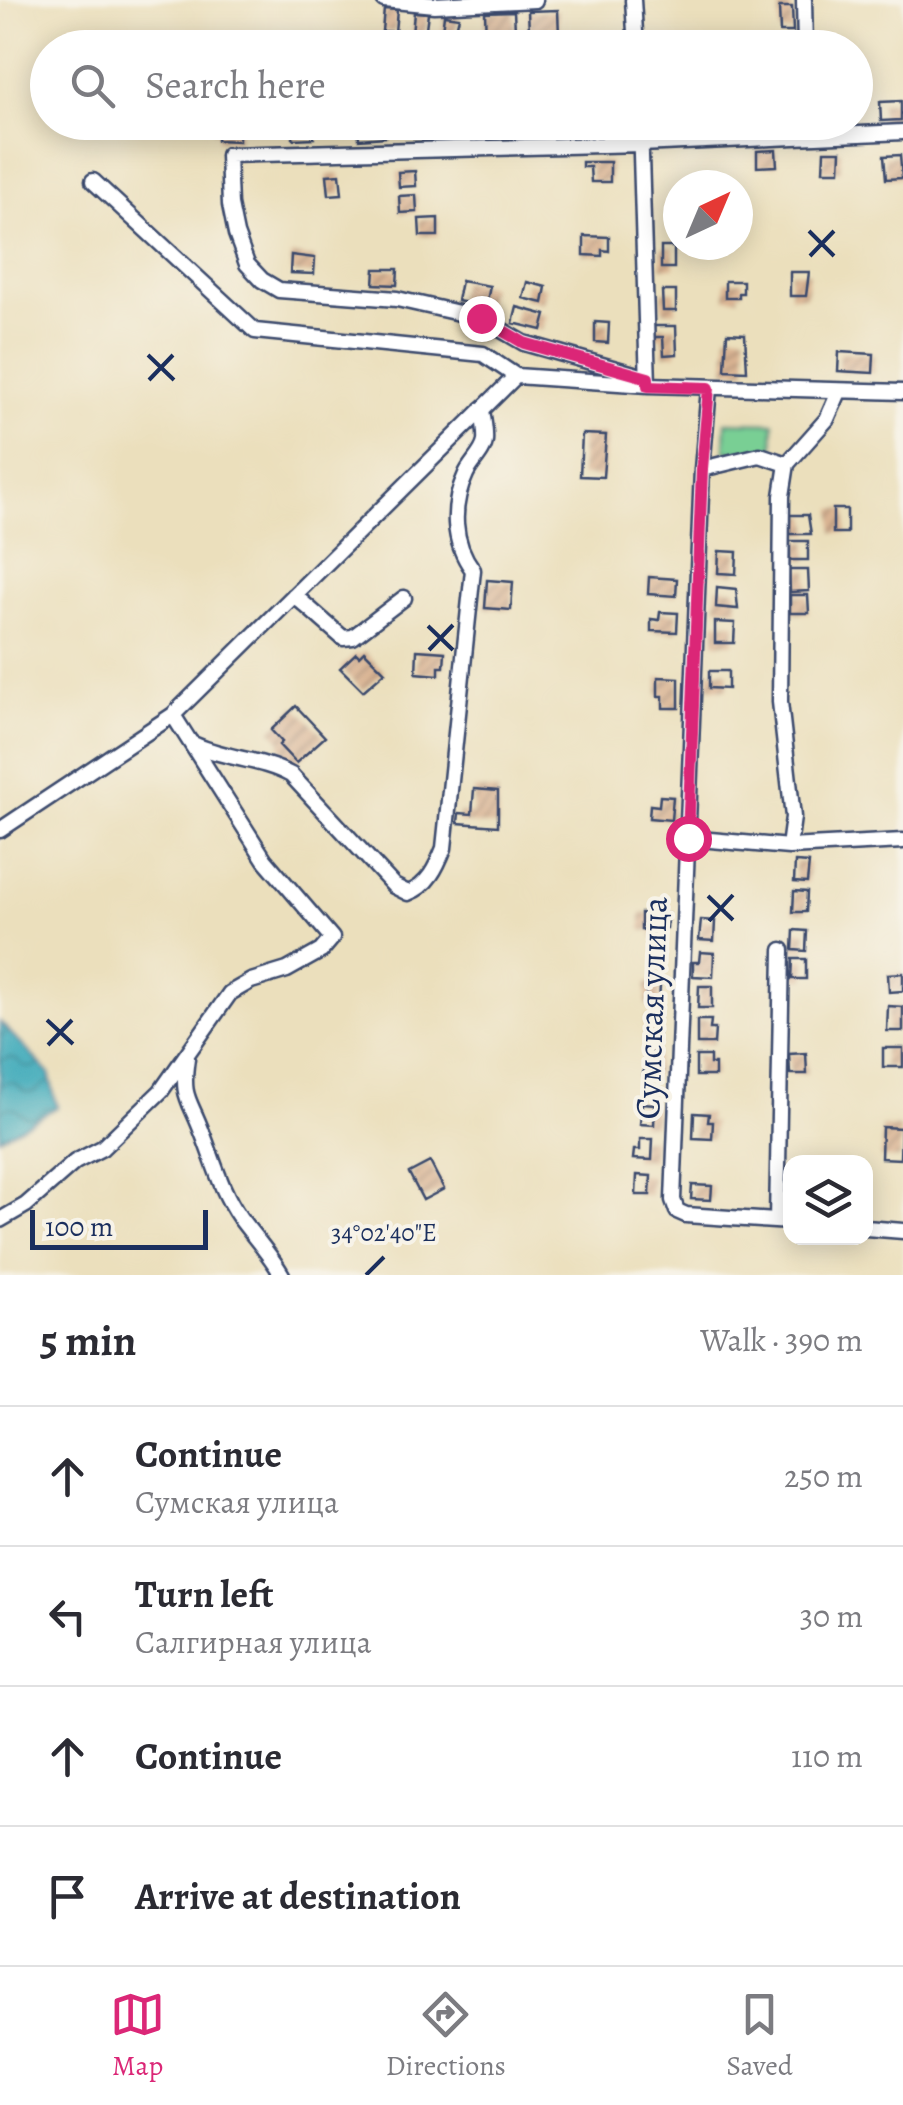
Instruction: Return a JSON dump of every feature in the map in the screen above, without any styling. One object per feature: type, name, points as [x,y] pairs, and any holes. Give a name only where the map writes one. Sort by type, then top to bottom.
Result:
[{"type":"street","points":[[384,0],[534,0]]},
{"type":"street","points":[[633,0],[635,30]]},
{"type":"street","points":[[804,0],[805,30]]},
{"type":"street","points":[[873,131],[903,132]]},
{"type":"street","points":[[641,140],[648,382]]},
{"type":"street","points":[[648,382],[524,343],[481,318],[397,299],[279,290],[247,264],[230,205],[228,155],[685,140]]},
{"type":"street","points":[[93,181],[255,331],[484,354],[516,376],[709,388],[903,392]]},
{"type":"street","points":[[0,830],[173,715],[516,376]]},
{"type":"street","name":"Сумская улица","points":[[709,388],[702,469],[673,1200],[677,1211],[686,1215],[783,1222]]},
{"type":"street","points":[[789,847],[793,817],[780,702],[782,496],[788,464],[827,419],[839,392]]},
{"type":"street","points":[[191,743],[211,753],[277,768],[291,775],[394,886],[408,893],[424,882],[444,848],[473,570],[462,556],[456,531],[457,498],[467,472],[486,444],[482,410]]},
{"type":"street","points":[[702,469],[760,454],[788,464]]},
{"type":"street","points":[[294,595],[343,638],[353,636],[404,598]]},
{"type":"street","points":[[0,1220],[26,1206],[76,1162],[102,1148],[161,1091],[230,993],[251,980],[287,970],[321,951],[332,938],[265,860],[173,715]]},
{"type":"street","points":[[688,838],[789,847],[903,842]]},
{"type":"street","points":[[782,950],[784,1155]]},
{"type":"street","points":[[187,1057],[183,1087],[215,1174],[238,1216],[282,1275]]},
{"type":"street","points":[[873,1228],[903,1230]]},
{"type":"green space","points":[[726,422],[774,423],[773,452],[725,451]]},
{"type":"water","points":[[0,1022],[49,1073],[57,1107],[0,1138]]},
{"type":"building","points":[[779,7],[792,7],[793,30],[780,30]]},
{"type":"building","points":[[384,9],[397,10],[395,30],[382,30]]},
{"type":"building","points":[[558,10],[559,30],[529,30],[528,11]]},
{"type":"building","points":[[514,11],[515,30],[486,30],[485,12]]},
{"type":"building","points":[[414,12],[428,13],[426,30],[412,30]]},
{"type":"building","points":[[444,15],[459,17],[456,30],[442,30]]},
{"type":"building","points":[[901,101],[901,120],[881,121],[880,102]]},
{"type":"building","points":[[776,150],[777,166],[757,167],[757,151]]},
{"type":"building","points":[[824,151],[841,151],[840,171],[823,171]]},
{"type":"building","points":[[900,155],[902,178],[886,179],[884,156]]},
{"type":"building","points":[[582,162],[610,162],[610,182],[591,182],[590,167],[582,167]]},
{"type":"building","points":[[415,171],[416,186],[399,187],[398,172]]},
{"type":"building","points":[[340,174],[342,194],[329,195],[327,175]]},
{"type":"building","points":[[416,195],[417,212],[400,213],[399,196]]},
{"type":"building","points":[[438,218],[438,236],[420,236],[419,219]]},
{"type":"building","points":[[584,236],[609,237],[609,251],[602,250],[602,256],[584,255]]},
{"type":"building","points":[[663,247],[663,260],[674,260],[674,268],[661,268]]},
{"type":"building","points":[[291,255],[315,258],[314,274],[290,273]]},
{"type":"building","points":[[375,269],[398,269],[397,285],[374,284]]},
{"type":"building","points":[[790,272],[809,272],[806,296],[790,296]]},
{"type":"building","points":[[461,281],[490,286],[486,306],[457,301]]},
{"type":"building","points":[[725,281],[743,281],[739,298],[725,298]]},
{"type":"building","points":[[527,282],[546,287],[543,303],[523,298]]},
{"type":"building","points":[[662,291],[676,291],[676,311],[663,311]]},
{"type":"building","points":[[517,307],[546,315],[542,330],[513,323]]},
{"type":"building","points":[[595,322],[609,323],[608,343],[595,342]]},
{"type":"building","points":[[654,326],[676,326],[677,354],[664,355],[663,337],[654,337]]},
{"type":"building","points":[[727,333],[745,334],[747,371],[725,370]]},
{"type":"building","points":[[839,352],[874,354],[873,373],[838,371]]},
{"type":"building","points":[[582,434],[606,435],[603,477],[580,476]]},
{"type":"building","points":[[833,509],[847,509],[847,533],[833,533]]},
{"type":"building","points":[[790,515],[808,515],[811,534],[790,534]]},
{"type":"building","points":[[790,541],[808,541],[808,560],[790,560]]},
{"type":"building","points":[[719,551],[737,552],[736,574],[718,573]]},
{"type":"building","points":[[789,570],[808,570],[809,591],[790,592]]},
{"type":"building","points":[[649,577],[677,579],[676,596],[648,594]]},
{"type":"building","points":[[487,580],[513,582],[511,610],[485,608]]},
{"type":"building","points":[[717,587],[736,589],[738,609],[716,607]]},
{"type":"building","points":[[790,595],[808,595],[809,613],[790,613]]},
{"type":"building","points":[[660,612],[678,613],[677,632],[651,631],[651,619],[659,620]]},
{"type":"building","points":[[715,622],[735,623],[734,643],[715,643]]},
{"type":"building","points":[[417,650],[445,652],[439,675],[416,673]]},
{"type":"building","points":[[364,651],[385,672],[363,691],[340,668]]},
{"type":"building","points":[[709,671],[728,671],[728,689],[709,688]]},
{"type":"building","points":[[658,677],[679,678],[679,708],[663,708],[663,696],[658,696]]},
{"type":"building","points":[[296,706],[325,737],[296,763],[271,730]]},
{"type":"building","points":[[474,789],[498,791],[498,826],[458,823],[459,813],[472,814]]},
{"type":"building","points":[[660,796],[673,797],[671,820],[649,818],[650,805],[659,806]]},
{"type":"building","points":[[795,862],[809,863],[807,883],[794,882]]},
{"type":"building","points":[[794,891],[807,892],[806,912],[793,912]]},
{"type":"building","points":[[641,913],[668,914],[667,928],[659,928],[658,938],[652,938],[653,931],[641,930]]},
{"type":"building","points":[[701,920],[715,921],[714,941],[699,940]]},
{"type":"building","points":[[794,930],[807,931],[806,951],[793,950]]},
{"type":"building","points":[[700,952],[714,953],[713,977],[693,976],[693,962],[699,962]]},
{"type":"building","points":[[793,959],[806,959],[806,979],[792,979]]},
{"type":"building","points":[[903,973],[903,991],[889,992],[888,974]]},
{"type":"building","points":[[646,983],[660,984],[659,1006],[646,1005]]},
{"type":"building","points":[[699,986],[712,986],[712,1008],[698,1008]]},
{"type":"building","points":[[888,1006],[903,1007],[903,1031],[887,1031]]},
{"type":"building","points":[[645,1017],[659,1017],[658,1039],[644,1038]]},
{"type":"building","points":[[697,1020],[711,1020],[714,1044],[697,1044]]},
{"type":"building","points":[[883,1048],[903,1048],[903,1067],[883,1067]]},
{"type":"building","points":[[644,1053],[657,1053],[656,1075],[643,1075]]},
{"type":"building","points":[[806,1053],[807,1074],[790,1074],[789,1054]]},
{"type":"building","points":[[696,1056],[710,1056],[715,1076],[696,1076]]},
{"type":"building","points":[[642,1103],[655,1104],[654,1125],[640,1124]]},
{"type":"building","points":[[694,1113],[709,1114],[708,1122],[713,1122],[712,1139],[693,1138]]},
{"type":"building","points":[[882,1127],[901,1128],[900,1159],[881,1158]]},
{"type":"building","points":[[640,1139],[653,1139],[652,1160],[633,1159],[634,1150],[640,1150]]},
{"type":"building","points":[[430,1162],[444,1189],[423,1200],[409,1173]]},
{"type":"building","points":[[637,1175],[651,1176],[650,1195],[636,1195]]},
{"type":"building","points":[[692,1185],[712,1186],[711,1200],[691,1199]]},
{"type":"route","points":[[481,318],[524,343],[648,378],[648,386],[709,388],[702,469],[688,838]]}]
